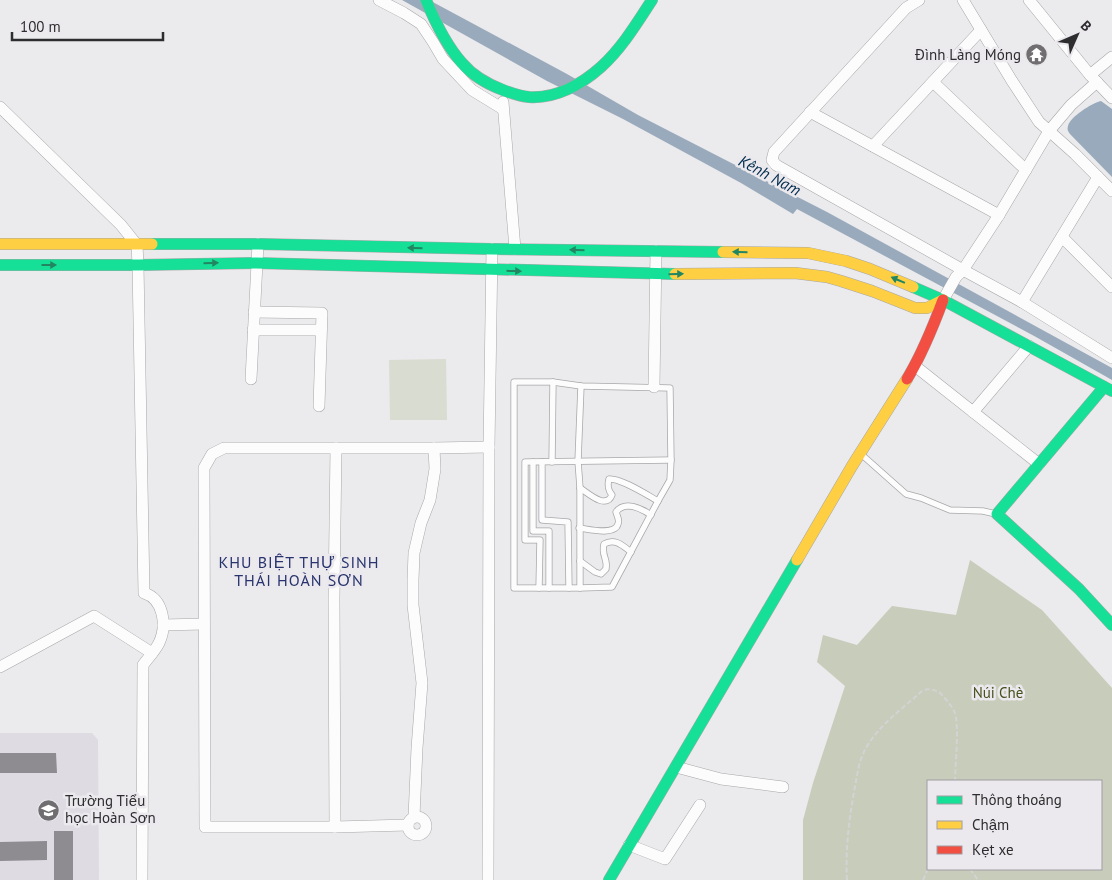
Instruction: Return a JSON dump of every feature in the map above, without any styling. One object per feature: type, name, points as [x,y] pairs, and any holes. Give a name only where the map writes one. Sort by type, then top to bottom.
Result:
[{"type":"main road","points":[[428,4],[448,41],[466,67],[483,81],[501,90],[528,97],[558,92],[575,85],[591,75],[617,50],[652,0]]},
{"type":"main road","points":[[0,244],[258,244],[808,254],[826,256],[870,269],[942,300],[1108,389],[997,514],[1079,589],[1112,625]]},
{"type":"main road","points":[[0,265],[256,263],[655,274],[795,273],[827,277],[841,281],[915,308],[927,308],[942,300]]},
{"type":"main road","points":[[613,879],[629,845],[860,453],[915,366],[933,327],[942,300]]},
{"type":"street","points":[[379,0],[421,24],[443,59],[472,90],[504,109]]},
{"type":"street","points":[[919,0],[906,8],[810,112],[774,152],[772,160],[776,165],[960,274],[1022,302],[1112,358]]},
{"type":"street","points":[[963,0],[1039,122],[1112,191]]},
{"type":"street","points":[[1029,0],[1093,79],[1112,98]]},
{"type":"street","points":[[873,146],[981,30]]},
{"type":"street","points":[[942,300],[999,215],[1049,131],[1112,57]]},
{"type":"street","points":[[933,82],[1026,170]]},
{"type":"street","points":[[501,90],[515,249]]},
{"type":"street","points":[[0,107],[121,225],[137,244],[144,593],[155,599],[162,610],[163,625],[159,642],[143,665],[142,880]]},
{"type":"street","points":[[810,112],[999,215]]},
{"type":"street","points":[[1022,302],[1098,177]]},
{"type":"street","points":[[1062,236],[1112,287]]},
{"type":"street","points":[[251,379],[258,244]]},
{"type":"street","points":[[488,880],[489,447],[492,249]]},
{"type":"street","points":[[654,387],[656,251]]},
{"type":"street","points":[[254,312],[322,313],[318,406]]},
{"type":"street","points":[[253,330],[320,330]]},
{"type":"street","points":[[973,412],[1029,346]]},
{"type":"street","points":[[915,366],[1040,464]]},
{"type":"street","points":[[434,448],[435,469],[430,500],[421,523],[414,553],[413,605],[422,683],[411,821],[335,827],[205,827],[204,468],[212,454],[224,448],[489,447]]},
{"type":"street","points":[[335,827],[334,599],[336,448]]},
{"type":"street","points":[[0,667],[94,616],[152,653]]},
{"type":"street","points":[[163,625],[204,624]]},
{"type":"street","points":[[676,766],[720,779],[783,787]]},
{"type":"street","points":[[629,845],[665,859],[700,805]]},
{"type":"lane","points":[[514,382],[553,382],[581,386],[670,388],[672,460],[670,480],[612,587],[514,588],[514,382]]},
{"type":"lane","points":[[552,462],[553,382]]},
{"type":"lane","points":[[580,588],[580,488],[578,462],[581,386]]},
{"type":"lane","points":[[860,453],[906,494],[950,510],[983,511],[997,514]]},
{"type":"lane","points":[[539,588],[540,540],[525,540],[525,462],[672,460]]},
{"type":"lane","points":[[533,462],[533,530],[549,531],[549,588]]},
{"type":"lane","points":[[542,462],[542,520],[568,522],[569,588]]},
{"type":"lane","points":[[580,488],[597,499],[608,502],[612,495],[609,491],[609,479],[614,479],[658,501]]},
{"type":"lane","points":[[579,528],[598,531],[613,530],[619,524],[616,512],[622,507],[641,508],[651,516]]},
{"type":"lane","points":[[580,561],[601,574],[606,570],[607,564],[602,551],[604,544],[609,541],[615,541],[631,552]]},
{"type":"path","points":[[847,880],[853,798],[858,768],[865,749],[890,719],[922,691],[927,689],[937,691],[945,698],[955,712],[957,728],[955,780]]},
{"type":"shaded area","points":[[446,359],[447,420],[390,420],[389,360]]},
{"type":"shaded area","name":"Trường Tiểu học Hoàn Sơn","points":[[0,733],[92,733],[98,740],[99,880],[0,880]]},
{"type":"green space","name":"Núi Chè","points":[[970,560],[1042,610],[1112,688],[1112,880],[803,880],[803,820],[813,783],[845,686],[817,662],[823,635],[857,645],[892,606],[956,615]]},
{"type":"water","name":"Kênh Nam","points":[[402,0],[429,0],[567,74],[638,115],[827,212],[1112,368],[1112,380],[1036,337],[797,209],[793,214],[741,183],[623,119],[547,81]]},
{"type":"water","points":[[1101,101],[1112,109],[1112,177],[1070,134],[1068,129],[1070,122],[1077,115],[1087,107]]},
{"type":"building","points":[[0,753],[56,753],[57,773],[0,773]]},
{"type":"building","points":[[54,831],[73,831],[73,880],[54,880]]},
{"type":"building","points":[[47,841],[47,860],[0,861],[0,842]]},
{"type":"traffic: fast","points":[[426,0],[446,41],[466,68],[491,85],[529,97],[549,96],[559,93],[594,73],[609,60],[622,44],[652,0]]},
{"type":"traffic: fast","points":[[152,244],[723,252]]},
{"type":"traffic: fast","points":[[0,265],[256,263],[675,274]]},
{"type":"traffic: fast","points":[[913,287],[943,300],[1112,391]]},
{"type":"traffic: fast","points":[[1104,387],[997,514],[1079,589],[1112,625]]},
{"type":"traffic: fast","points":[[609,880],[797,560]]},
{"type":"traffic: slow","points":[[0,244],[152,244]]},
{"type":"traffic: slow","points":[[723,252],[808,253],[846,261],[913,287]]},
{"type":"traffic: slow","points":[[675,274],[795,273],[827,277],[841,281],[915,308],[927,308],[943,300]]},
{"type":"traffic: slow","points":[[797,560],[852,466],[907,379]]},
{"type":"traffic: jam","points":[[907,379],[918,360],[943,300]]},
{"type":"place","name":"Đình Làng Móng","points":[[1037,55]]},
{"type":"place","name":"Trường Tiểu học Hoàn Sơn","points":[[49,810]]},
{"type":"district","name":"KHU BIỆT THỰ SINH THÁI HOÀN SƠN","points":[[299,571]]}]
